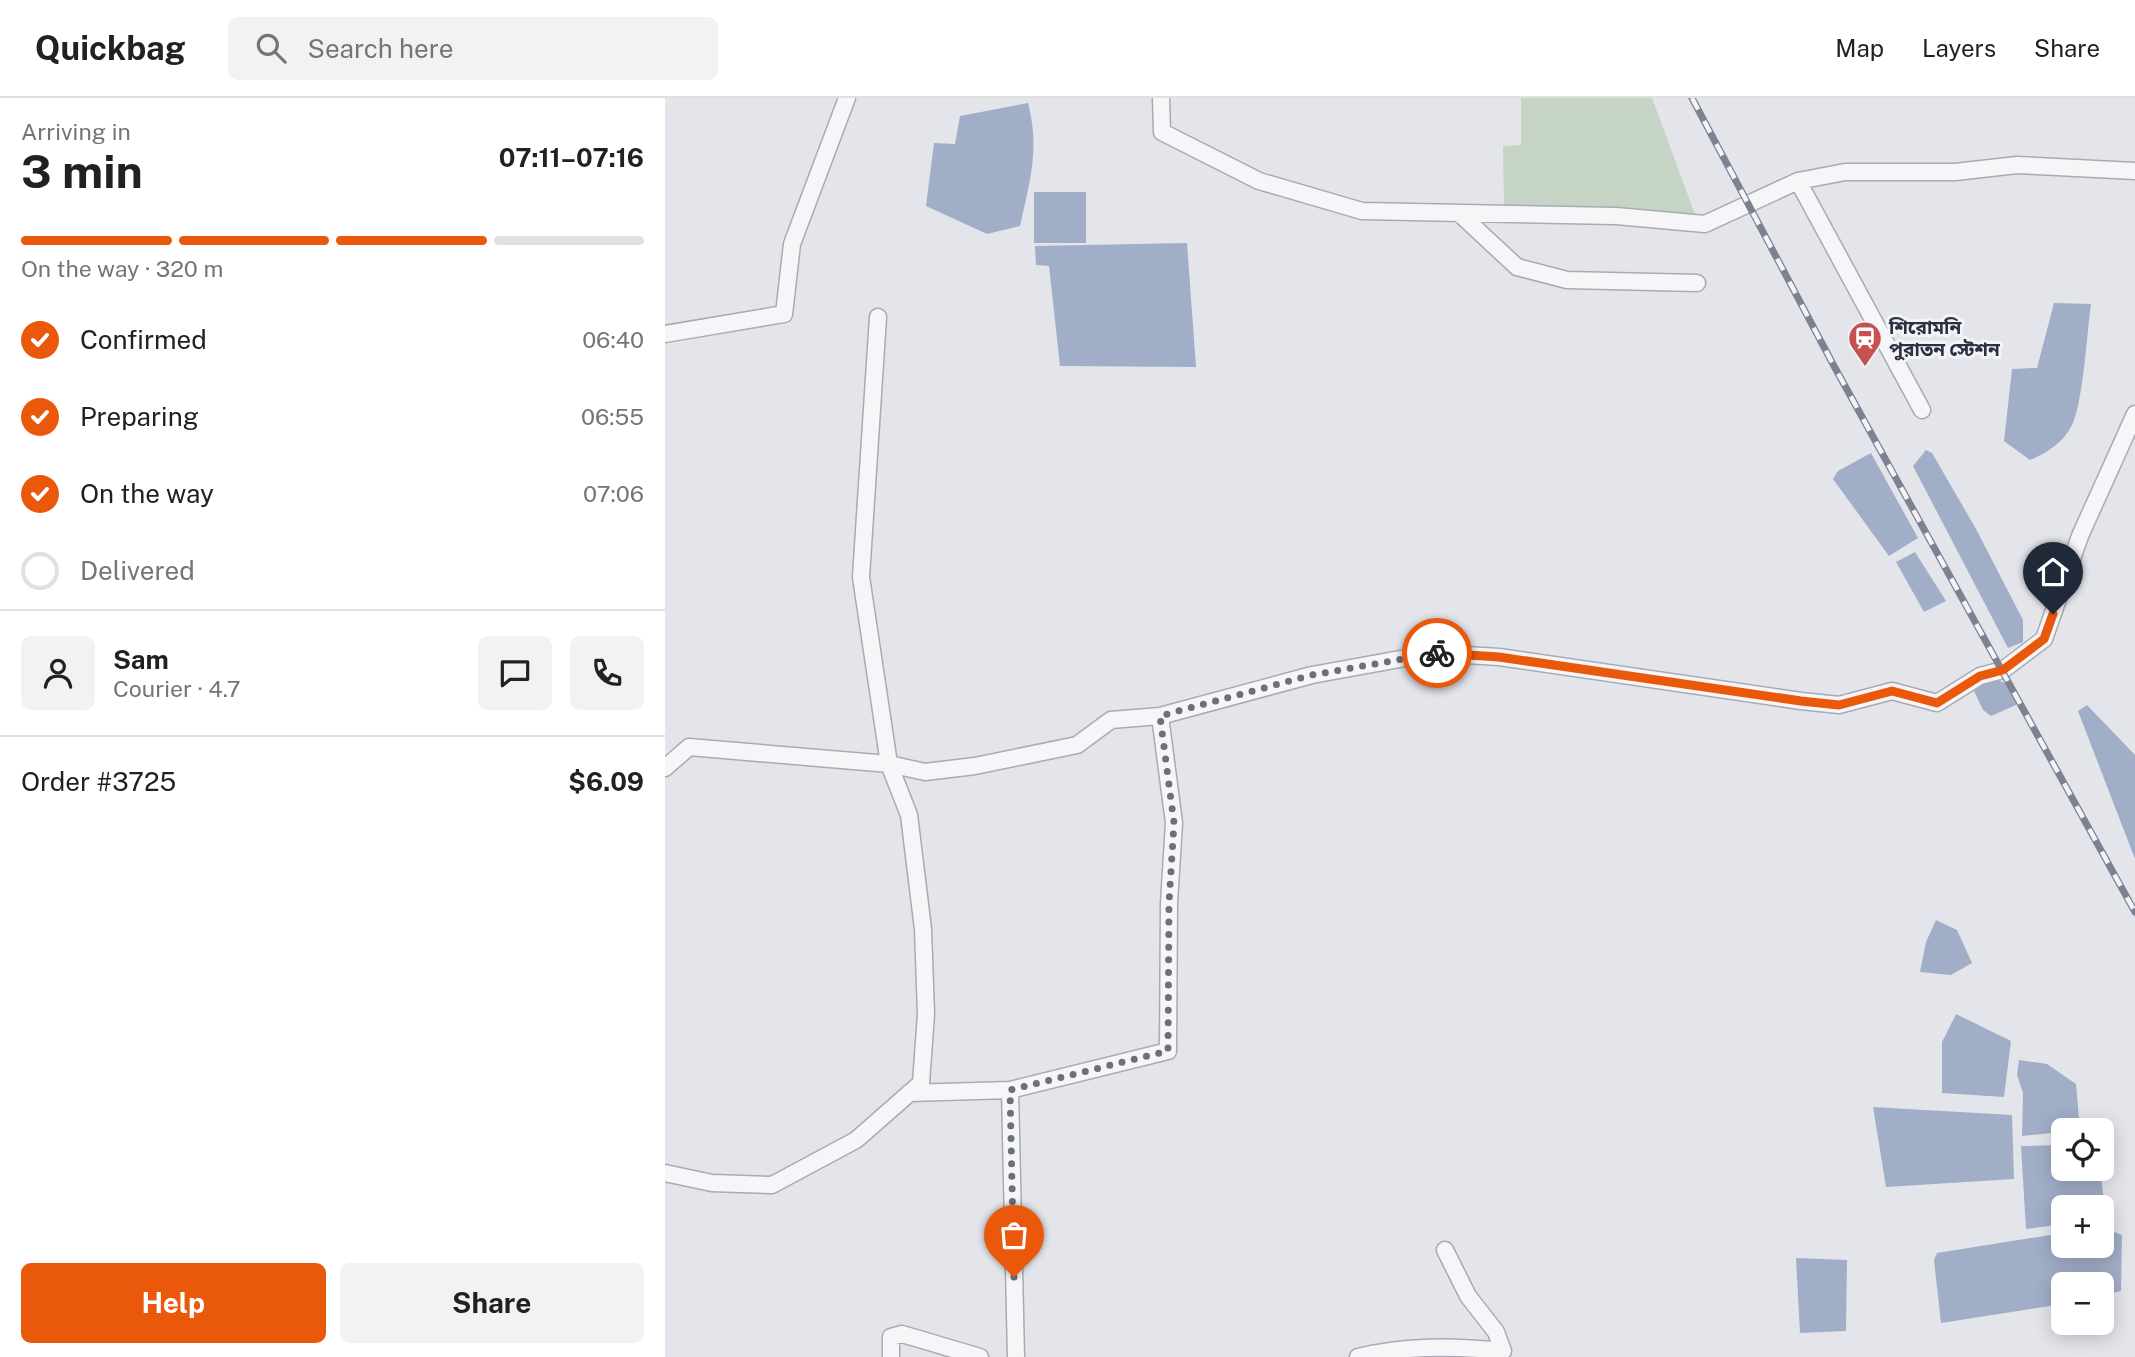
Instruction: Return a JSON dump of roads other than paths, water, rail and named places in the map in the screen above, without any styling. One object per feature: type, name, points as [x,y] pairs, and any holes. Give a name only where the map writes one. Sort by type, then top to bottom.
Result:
[{"type":"street","points":[[665,334],[784,314],[792,244],[847,98]]},
{"type":"street","points":[[1161,98],[1162,132],[1259,181],[1362,211],[1616,216],[1705,224],[1798,181],[1845,172],[1955,172],[2017,165],[2135,171]]},
{"type":"street","points":[[1798,181],[1922,410]]},
{"type":"street","points":[[1460,214],[1517,267],[1567,280],[1697,283]]},
{"type":"street","points":[[665,1173],[712,1183],[772,1185],[856,1140],[921,1083],[926,1014],[923,929],[909,815],[889,764],[861,577],[878,317]]},
{"type":"street","points":[[665,768],[689,747],[889,764],[925,772],[975,765],[1077,745],[1111,720],[1160,716],[1312,675],[1433,653],[1499,657],[1839,705],[1892,691],[1937,703],[1980,676],[2003,670],[2044,639],[2080,536],[2135,414]]},
{"type":"street","points":[[909,1093],[1010,1090],[1168,1051],[1169,903],[1174,823],[1160,716]]},
{"type":"street","points":[[1010,1090],[1016,1357]]},
{"type":"street","points":[[1358,1357],[1385,1350],[1460,1347],[1503,1351],[1496,1332],[1468,1296],[1444,1250]]},
{"type":"street","points":[[891,1357],[891,1337],[902,1334],[979,1357]]},
{"type":"water","points":[[1028,103],[1032,120],[1033,150],[1020,226],[987,234],[926,206],[934,143],[955,144],[960,116]]},
{"type":"water","points":[[1034,192],[1086,192],[1086,243],[1034,243]]},
{"type":"water","points":[[1187,243],[1196,367],[1060,366],[1049,266],[1036,265],[1035,246]]},
{"type":"water","points":[[2054,303],[2091,304],[2082,384],[2076,415],[2069,431],[2054,446],[2030,460],[2004,441],[2012,369],[2037,368]]},
{"type":"water","points":[[1926,450],[1932,453],[1976,529],[2023,620],[2023,642],[2008,648],[1913,466]]},
{"type":"water","points":[[1871,453],[1918,538],[1889,556],[1833,479],[1838,471]]},
{"type":"water","points":[[1915,552],[1946,601],[1924,612],[1896,562]]},
{"type":"water","points":[[1995,679],[2007,684],[2017,701],[2016,705],[1991,716],[1983,710],[1974,691],[1978,686]]},
{"type":"water","points":[[2087,705],[2135,755],[2135,859],[2078,711]]},
{"type":"water","points":[[1936,920],[1957,930],[1972,963],[1951,975],[1920,972],[1926,942]]},
{"type":"water","points":[[1956,1014],[2011,1041],[2004,1097],[1942,1093],[1942,1042]]},
{"type":"water","points":[[2019,1060],[2047,1064],[2076,1084],[2079,1118],[2051,1118],[2051,1133],[2022,1136],[2023,1093],[2017,1075]]},
{"type":"water","points":[[1873,1107],[2012,1115],[2014,1179],[1886,1187]]},
{"type":"water","points":[[2051,1145],[2051,1181],[2102,1181],[2103,1195],[2051,1195],[2051,1226],[2026,1229],[2021,1146]]},
{"type":"water","points":[[2114,1232],[2122,1235],[2121,1291],[2114,1292],[2114,1272],[2051,1272],[2051,1306],[1941,1323],[1934,1260],[1937,1253],[2051,1235],[2051,1258],[2114,1258]]},
{"type":"water","points":[[1796,1258],[1847,1260],[1846,1331],[1800,1333]]},
{"type":"railway","points":[[1692,98],[1834,366],[2135,912]]},
{"type":"place","name":"শিরোমনি পুরাতন স্টেশন","points":[[1865,368]]}]
